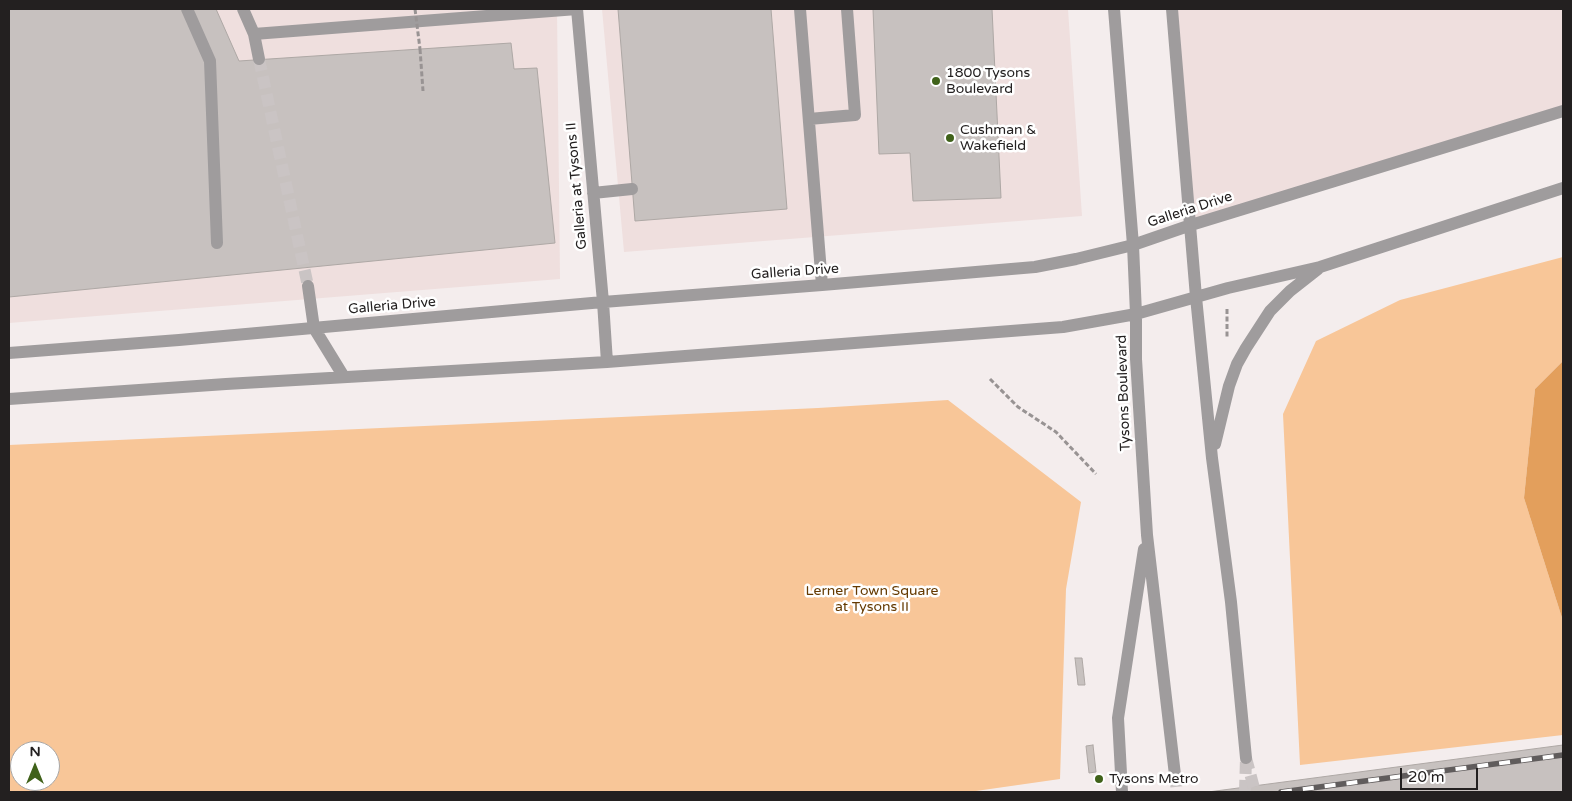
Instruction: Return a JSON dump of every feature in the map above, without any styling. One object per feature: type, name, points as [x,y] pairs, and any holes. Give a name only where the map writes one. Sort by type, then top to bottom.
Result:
[{"type":"street","points":[[187,9],[210,61],[216,243]]},
{"type":"street","points":[[244,9],[254,34],[259,59]]},
{"type":"street","points":[[254,34],[577,9]]},
{"type":"street","name":"Galleria at Tysons II","points":[[577,9],[607,362]]},
{"type":"street","points":[[800,9],[822,285]]},
{"type":"street","points":[[808,119],[855,115],[847,9]]},
{"type":"street","name":"Tysons Boulevard","points":[[1114,9],[1133,245],[1136,359],[1147,535],[1175,775]]},
{"type":"street","points":[[1172,9],[1196,297],[1212,458],[1231,602],[1246,758]]},
{"type":"street","name":"Galleria Drive","points":[[9,353],[1035,266],[1076,259],[1133,245],[1191,225],[1563,111]]},
{"type":"street","points":[[593,193],[632,188]]},
{"type":"street","points":[[9,399],[607,362],[1063,327],[1136,314],[1228,288],[1320,267],[1563,188]]},
{"type":"street","points":[[1212,458],[1229,386],[1237,364],[1246,348],[1270,312],[1290,291],[1320,267]]},
{"type":"street","points":[[308,286],[314,328],[344,377]]},
{"type":"street","points":[[1122,792],[1118,718],[1147,535]]},
{"type":"path","points":[[416,9],[423,91]]},
{"type":"path","points":[[1220,336],[1228,337],[1228,309]]},
{"type":"path","points":[[990,379],[1018,407],[1061,436],[1096,474]]},
{"type":"shaded area","points":[[9,9],[557,9],[560,279],[9,323]]},
{"type":"shaded area","points":[[602,9],[1068,9],[1082,216],[624,252]]},
{"type":"shaded area","points":[[1170,9],[1563,9],[1563,110],[1191,225]]},
{"type":"shaded area","points":[[1563,361],[1563,621],[1524,498],[1535,389]]},
{"type":"green space","points":[[1563,257],[1563,361],[1535,389],[1524,498],[1563,621],[1563,735],[1300,765],[1283,414],[1316,341],[1400,300]]},
{"type":"green space","name":"Lerner Town Square at Tysons II","points":[[948,400],[1081,502],[1066,589],[1060,779],[969,792],[9,792],[9,445],[818,408]]},
{"type":"building","points":[[9,9],[216,9],[239,61],[511,43],[514,69],[537,68],[555,243],[9,297]]},
{"type":"building","points":[[618,9],[771,9],[787,209],[635,221]]},
{"type":"building","name":"1800 Tysons Boulevard","points":[[873,9],[992,9],[1001,198],[913,201],[910,153],[879,154]]},
{"type":"building","points":[[1075,658],[1082,658],[1085,685],[1078,685]]},
{"type":"building","points":[[1093,745],[1096,772],[1089,773],[1086,746]]},
{"type":"building","points":[[1563,745],[1563,792],[1208,792]]},
{"type":"tunnel","points":[[259,59],[308,286]]},
{"type":"tunnel","points":[[1245,792],[1246,758]]},
{"type":"tunnel","points":[[1246,758],[1255,792]]},
{"type":"tunnel","points":[[1175,775],[1177,792]]},
{"type":"railway","points":[[1281,792],[1563,755]]},
{"type":"place","name":"1800 Tysons Boulevard","points":[[936,81]]},
{"type":"place","name":"Cushman & Wakefield","points":[[950,138]]},
{"type":"place","name":"Tysons Metro","points":[[1099,779]]}]
